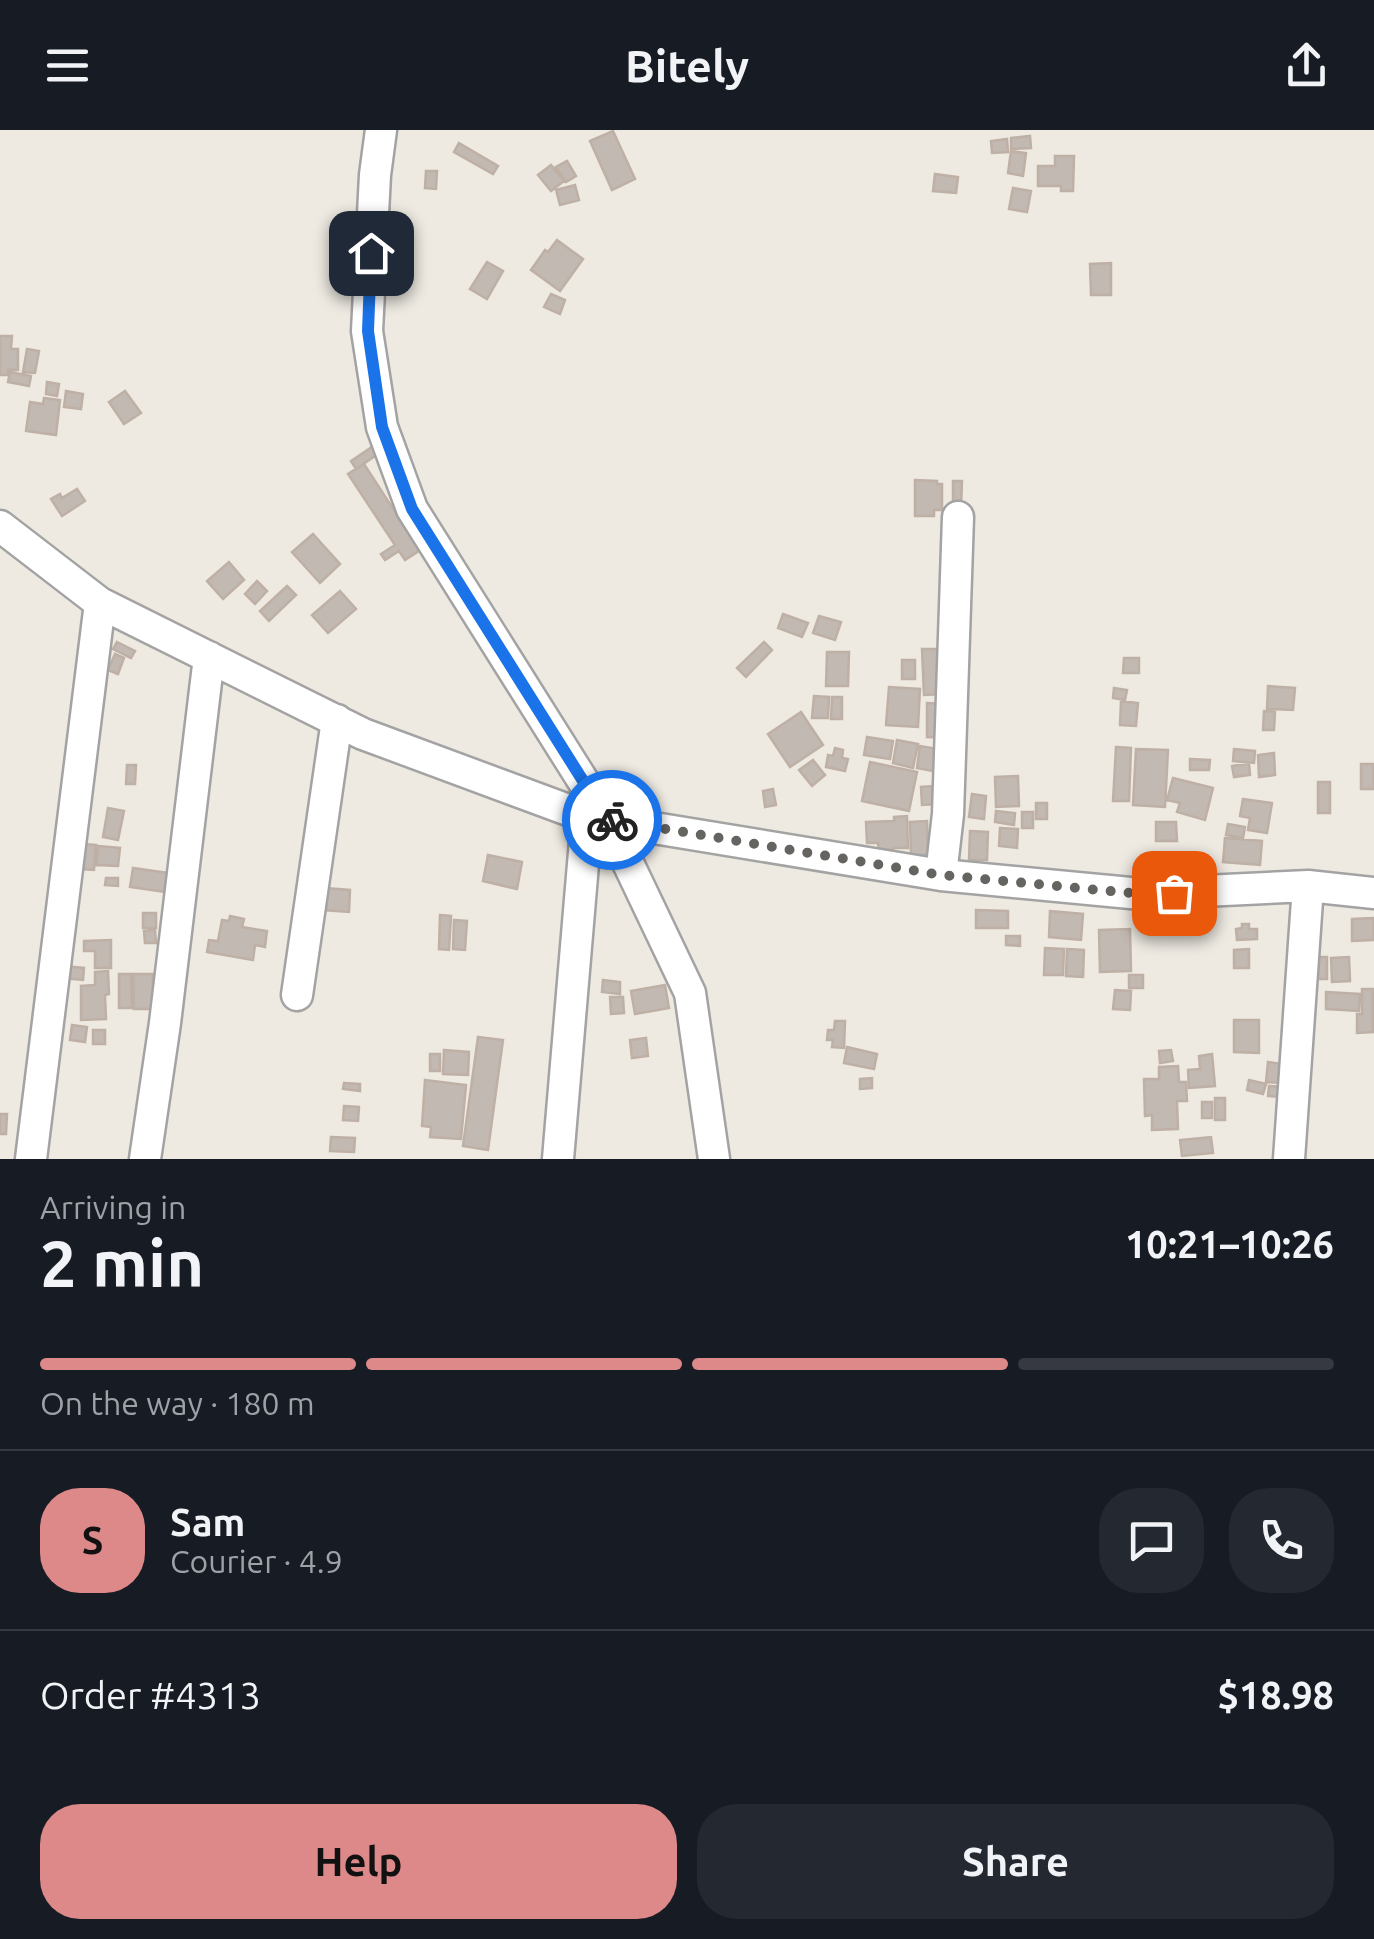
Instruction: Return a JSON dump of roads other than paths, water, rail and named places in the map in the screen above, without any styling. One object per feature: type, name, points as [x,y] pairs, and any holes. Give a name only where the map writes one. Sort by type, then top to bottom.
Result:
[{"type":"street","points":[[381,130],[375,175],[368,331],[382,427],[412,509],[597,818],[690,993],[714,1159]]},
{"type":"street","points":[[941,875],[948,814],[958,517]]},
{"type":"street","points":[[0,526],[100,603],[363,734],[597,818],[941,875],[1141,894],[1308,886],[1374,894]]},
{"type":"street","points":[[31,1159],[100,603]]},
{"type":"street","points":[[145,1159],[166,1023],[209,657]]},
{"type":"street","points":[[297,995],[336,720]]},
{"type":"street","points":[[558,1159],[597,818]]},
{"type":"street","points":[[1289,1159],[1308,886]]}]
